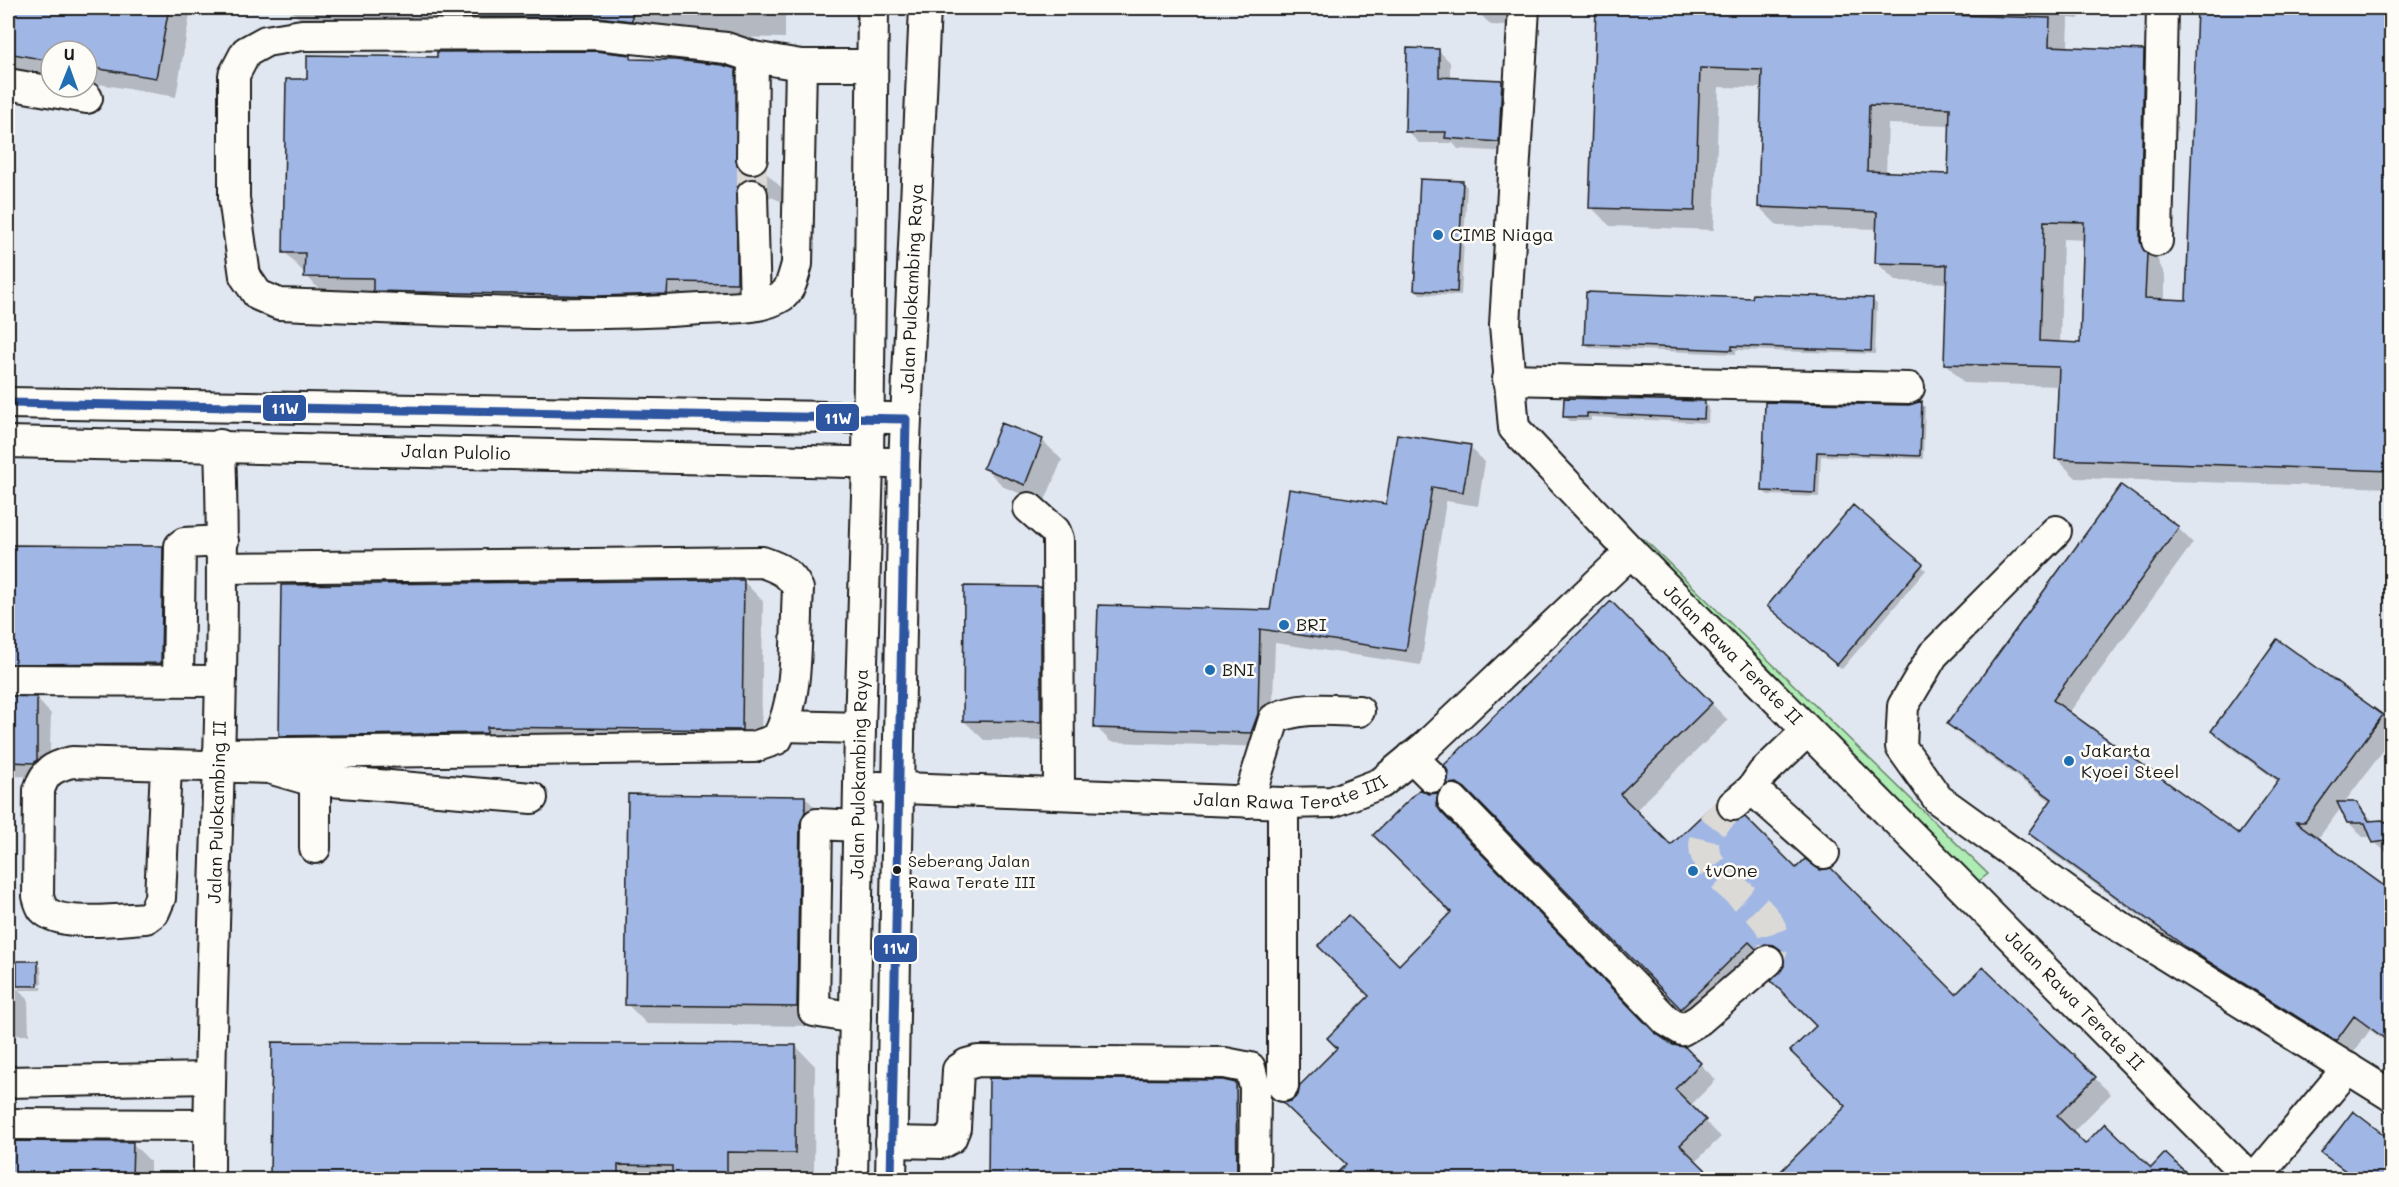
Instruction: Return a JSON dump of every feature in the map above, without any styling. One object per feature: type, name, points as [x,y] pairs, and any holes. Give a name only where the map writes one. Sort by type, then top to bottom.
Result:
[{"type":"street","name":"Jalan Pulokambing Raya","points":[[852,1179],[860,728],[869,418],[873,8]]},
{"type":"street","name":"Jalan Pulokambing Raya","points":[[891,1179],[904,463],[926,8]]},
{"type":"street","name":"Jalan Rawa Terate II","points":[[1524,8],[1504,325],[1514,428],[1631,552],[2252,1179]]},
{"type":"street","points":[[2157,241],[2162,8]]},
{"type":"street","points":[[801,65],[797,264],[791,282],[782,296],[755,305],[652,312],[556,314],[279,304],[258,295],[245,276],[234,198],[234,75],[246,52],[266,41],[302,35],[547,32],[726,48],[753,57],[801,65],[871,65]]},
{"type":"street","points":[[752,158],[753,57]]},
{"type":"street","points":[[8,84],[39,89]]},
{"type":"street","points":[[752,195],[755,305]]},
{"type":"street","points":[[1508,379],[1909,388]]},
{"type":"street","points":[[8,403],[906,419]]},
{"type":"street","name":"Jalan Pulolio","points":[[8,442],[904,463]]},
{"type":"street","name":"Jalan Pulokambing II","points":[[209,1179],[209,1078],[223,554],[220,446]]},
{"type":"street","points":[[1029,508],[1054,531],[1058,539],[1059,794]]},
{"type":"street","points":[[2056,531],[1933,655],[1903,706],[1901,747],[1938,799],[2067,892],[2391,1096]]},
{"type":"street","points":[[166,767],[160,898],[154,912],[146,918],[85,921],[58,918],[43,909],[38,896],[39,790],[43,776],[53,767],[72,762],[166,767],[218,760],[754,747],[777,740],[784,726],[791,698],[798,589],[793,578],[782,569],[762,562],[223,554],[184,543],[180,546],[178,680]]},
{"type":"street","name":"Jalan Rawa Terate III","points":[[860,786],[1248,802],[1332,802],[1422,767],[1631,552]]},
{"type":"street","points":[[12,680],[220,681]]},
{"type":"street","points":[[1248,802],[1274,720],[1285,713],[1302,711],[1359,711]]},
{"type":"street","points":[[784,726],[860,728]]},
{"type":"street","points":[[1808,731],[1763,773],[1743,797],[1824,853]]},
{"type":"street","points":[[218,760],[269,768],[315,780],[532,798]]},
{"type":"street","points":[[315,780],[315,848]]},
{"type":"street","points":[[1453,800],[1667,1021],[1682,1030],[1699,1020],[1768,961]]},
{"type":"street","points":[[1283,803],[1283,1086]]},
{"type":"street","points":[[855,1018],[814,1011],[817,824],[859,826]]},
{"type":"street","points":[[891,1142],[942,1143],[951,1138],[955,1128],[958,1070],[978,1061],[1225,1063],[1250,1068],[1255,1087],[1254,1179]]},
{"type":"street","points":[[2252,1179],[2348,1068]]},
{"type":"street","points":[[8,1082],[209,1078]]},
{"type":"street","points":[[8,1124],[209,1125]]},
{"type":"shaded area","points":[[8,8],[2391,8],[2391,1179],[8,1179]]},
{"type":"green space","points":[[1644,539],[1988,874],[1966,891],[1631,552]]},
{"type":"building","points":[[8,8],[169,8],[156,78],[99,69],[99,39],[39,39],[39,59],[8,53]]},
{"type":"building","points":[[437,8],[632,8],[632,21],[596,17],[437,17]]},
{"type":"building","points":[[1596,8],[1873,8],[1948,12],[1948,15],[2050,18],[2049,46],[2144,50],[2140,241],[2147,254],[2145,298],[2186,300],[2197,8],[2391,8],[2391,471],[2055,459],[2059,367],[1944,364],[1947,265],[1875,263],[1877,212],[1758,207],[1762,70],[1700,68],[1695,211],[1589,208]],"holes":[[[1869,105],[1950,108],[1948,174],[1867,171]],[[2044,221],[2084,222],[2080,343],[2040,341]]]},
{"type":"building","points":[[1407,48],[1439,49],[1439,77],[1502,80],[1499,142],[1445,138],[1446,132],[1405,132]]},
{"type":"building","points":[[595,51],[631,55],[631,59],[675,60],[722,65],[736,69],[737,166],[743,172],[751,175],[765,169],[764,184],[751,178],[743,181],[737,187],[737,283],[668,282],[667,294],[599,296],[373,291],[373,278],[304,277],[305,253],[283,253],[286,79],[307,79],[307,55],[437,57],[437,52]]},
{"type":"building","name":"CIMB Niaga","points":[[1420,179],[1463,181],[1457,292],[1414,290]]},
{"type":"building","points":[[1586,292],[1752,298],[1753,294],[1873,298],[1871,351],[1732,346],[1732,350],[1584,344]]},
{"type":"building","points":[[1564,398],[1705,401],[1704,419],[1587,413],[1587,417],[1563,417]]},
{"type":"building","points":[[1922,401],[1920,456],[1817,452],[1815,493],[1762,491],[1765,402],[1909,405]]},
{"type":"building","points":[[1001,423],[1043,439],[1025,485],[983,468]]},
{"type":"building","points":[[1397,434],[1471,445],[1463,492],[1432,487],[1406,651],[1260,629],[1258,714],[1251,733],[1094,728],[1098,605],[1270,610],[1289,489],[1386,504]]},
{"type":"building","name":"Jakarta Kyoei Steel","points":[[2121,485],[2179,527],[2053,700],[2239,834],[2279,780],[2211,731],[2277,639],[2383,715],[2305,822],[2296,822],[2391,891],[2391,1043],[2354,1016],[2336,1041],[2190,950],[2028,833],[2052,799],[1947,724]]},
{"type":"building","points":[[1853,505],[1923,564],[1837,665],[1767,606]]},
{"type":"building","points":[[8,545],[163,546],[161,663],[8,664]]},
{"type":"building","points":[[744,580],[742,730],[487,727],[487,733],[279,736],[281,585]]},
{"type":"building","points":[[964,586],[1041,587],[1041,722],[963,721]]},
{"type":"building","name":"tvOne","points":[[1611,601],[1712,703],[1620,794],[1671,845],[1717,801],[1716,809],[1720,817],[1735,822],[1745,817],[1796,868],[1805,859],[1820,870],[1831,868],[1956,994],[1983,967],[2096,1077],[2057,1116],[2085,1144],[2105,1123],[2151,1168],[2165,1153],[2193,1179],[1773,1179],[1846,1106],[1790,1051],[1816,1026],[1771,981],[1784,966],[1781,950],[1774,945],[1765,944],[1756,949],[1749,942],[1681,1009],[1465,788],[1457,783],[1447,784],[1449,773],[1444,765]]},
{"type":"building","points":[[8,696],[37,697],[37,760],[34,763],[8,762]]},
{"type":"building","points":[[1420,789],[1428,794],[1438,793],[1436,804],[1441,812],[1655,1033],[1673,1045],[1685,1047],[1701,1063],[1675,1089],[1706,1120],[1680,1145],[1715,1179],[1331,1179],[1346,1164],[1283,1103],[1291,1101],[1298,1095],[1300,1085],[1337,1048],[1327,1038],[1369,996],[1318,946],[1348,915],[1399,965],[1451,912],[1373,835]]},
{"type":"building","points":[[628,794],[805,796],[805,812],[800,824],[797,1007],[625,1005]]},
{"type":"building","points":[[2337,802],[2357,802],[2369,821],[2382,820],[2388,823],[2391,836],[2386,841],[2373,843],[2365,823],[2347,823]]},
{"type":"building","points":[[17,961],[38,961],[38,986],[17,986]]},
{"type":"building","points":[[272,1042],[796,1045],[795,1153],[727,1152],[727,1179],[672,1179],[672,1166],[618,1165],[618,1179],[404,1177],[404,1179],[332,1179],[332,1176],[270,1175]]},
{"type":"building","points":[[989,1078],[1223,1080],[1236,1083],[1237,1179],[988,1179]]},
{"type":"building","points":[[2353,1111],[2391,1140],[2391,1179],[2357,1179],[2321,1153]]},
{"type":"building","points":[[8,1141],[133,1142],[132,1179],[8,1179]]},
{"type":"tunnel","points":[[752,158],[752,195]]},
{"type":"tunnel","points":[[1733,805],[1710,828],[1704,848],[1709,862],[1720,876],[1763,916],[1772,929],[1774,944],[1768,961]]},
{"type":"transit line","name":"11W","points":[[8,403],[906,419],[891,1180]]},
{"type":"place","name":"CIMB Niaga","points":[[1438,235]]},
{"type":"place","name":"BRI","points":[[1284,625]]},
{"type":"place","name":"BNI","points":[[1210,670]]},
{"type":"place","name":"Jakarta Kyoei Steel","points":[[2069,761]]},
{"type":"place","name":"Seberang Jalan Rawa Terate III","points":[[897,870]]},
{"type":"place","name":"tvOne","points":[[1693,871]]}]
